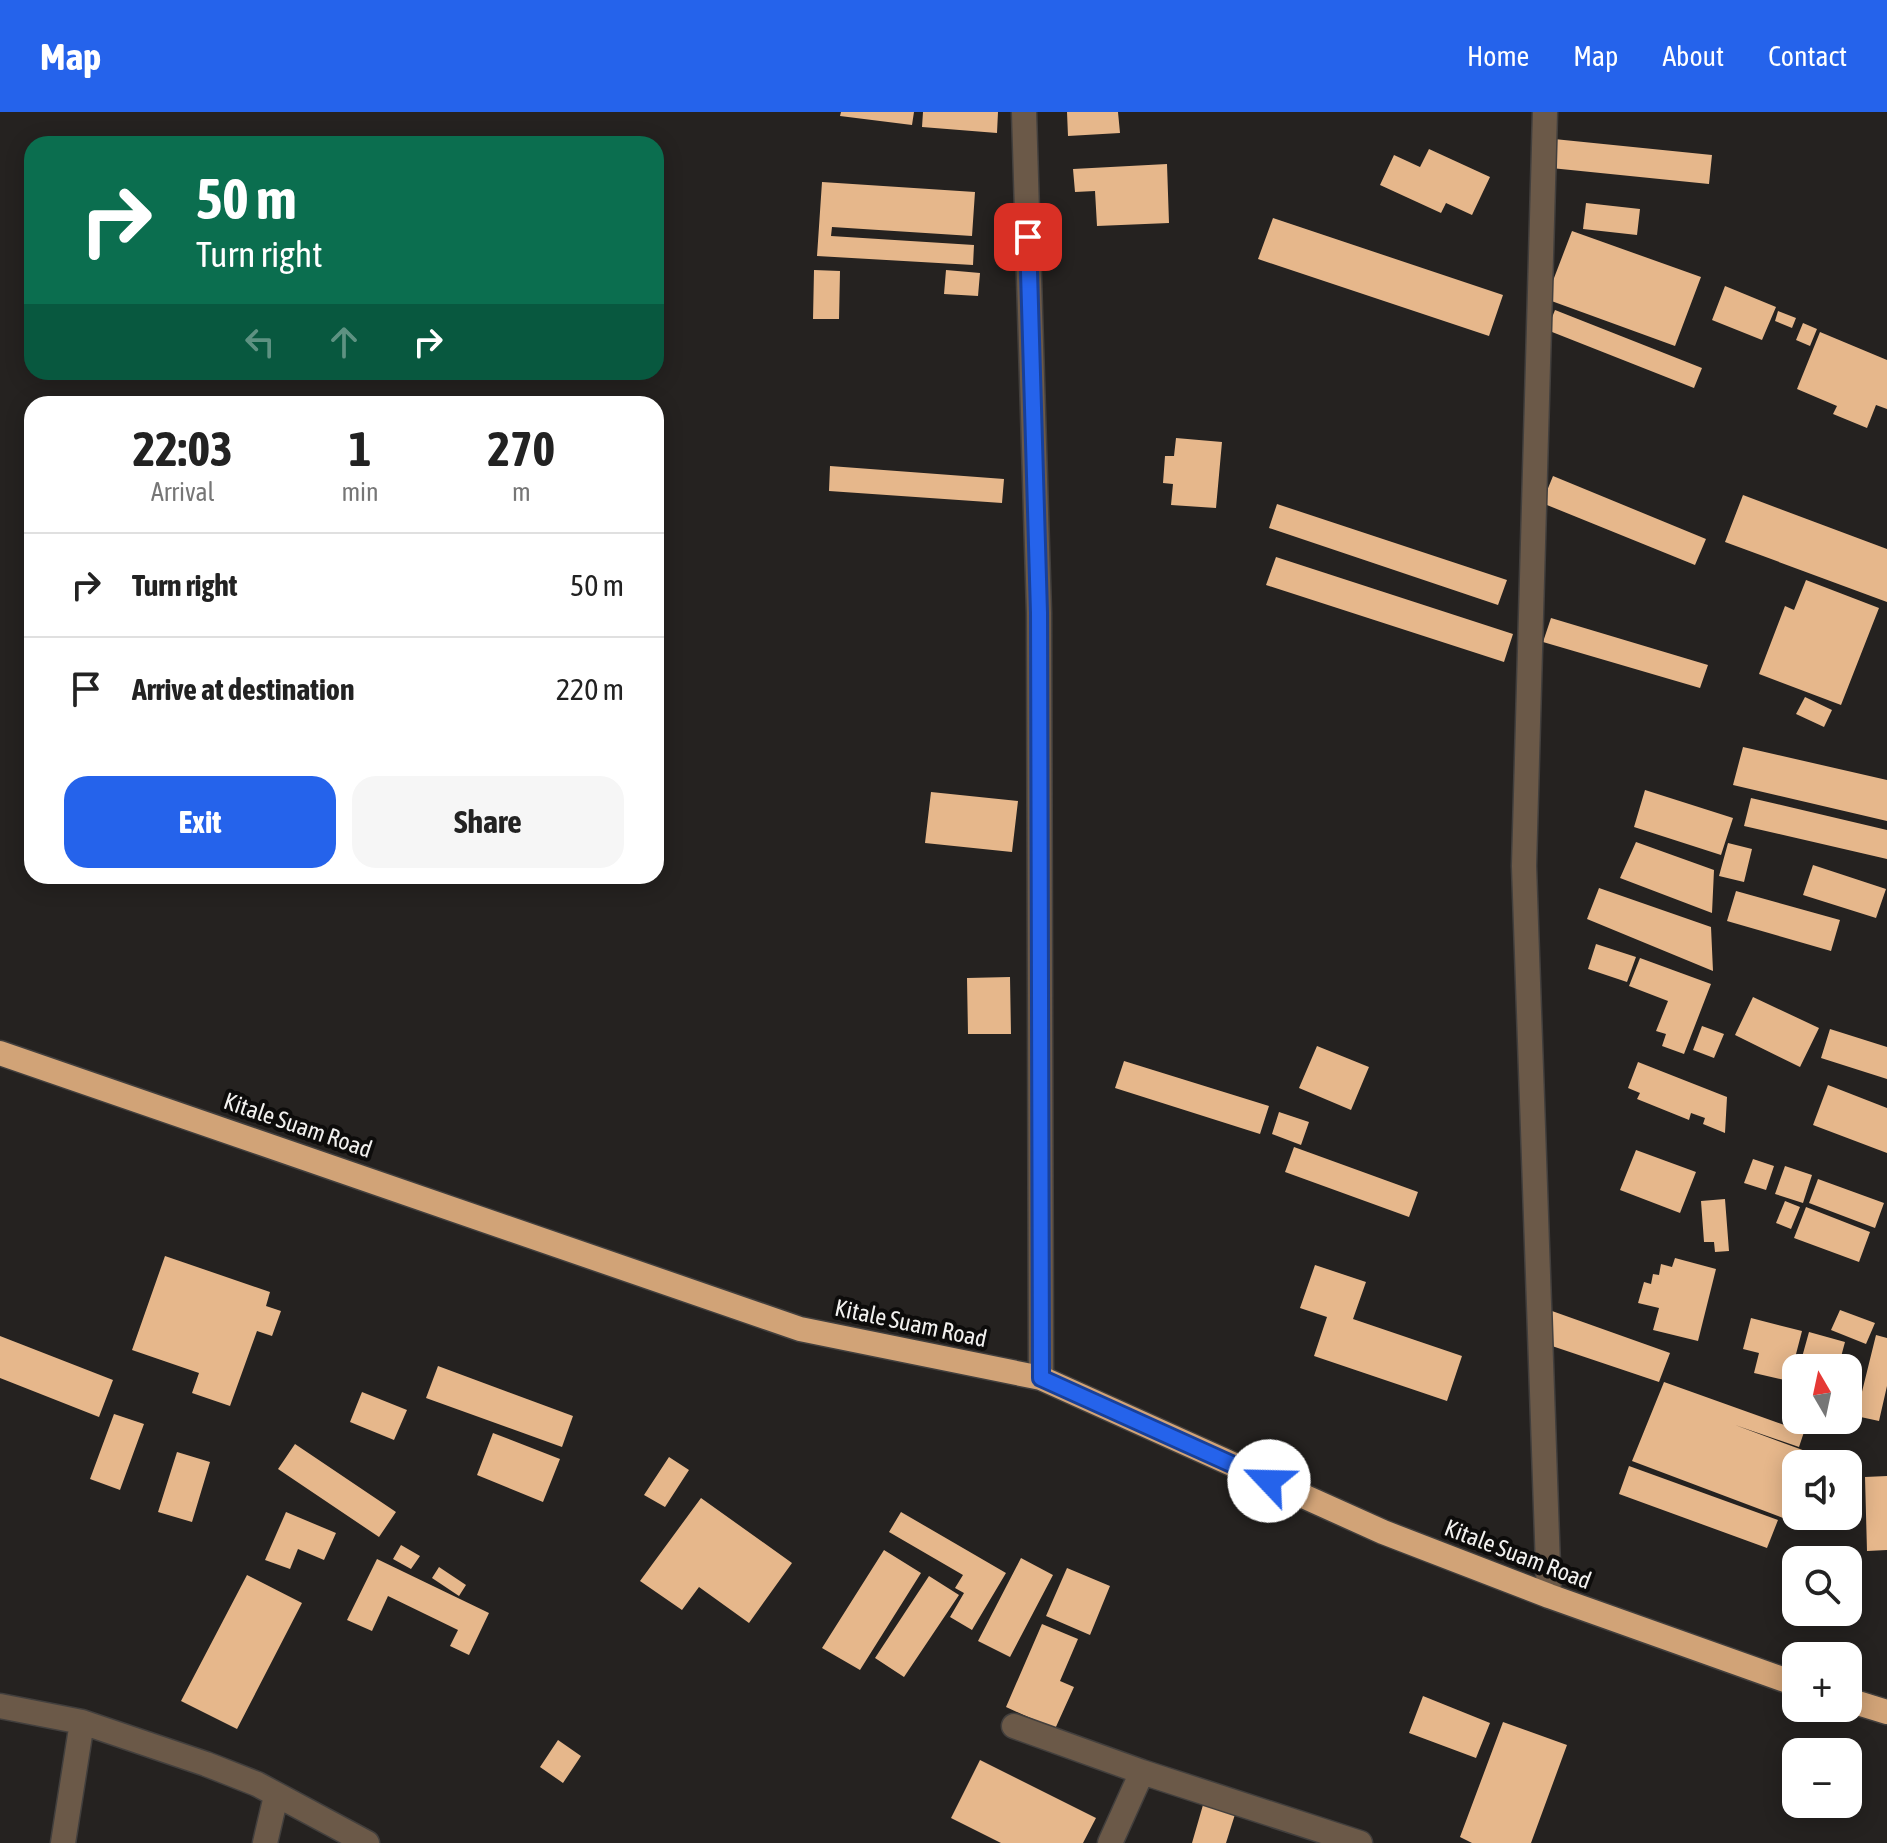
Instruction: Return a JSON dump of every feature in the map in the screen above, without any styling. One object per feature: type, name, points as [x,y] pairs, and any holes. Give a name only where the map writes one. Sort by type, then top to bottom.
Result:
[{"type":"highway","name":"Kitale Suam Road","points":[[0,1053],[800,1329],[1041,1378],[1383,1532],[1549,1596],[1782,1679]]},
{"type":"highway","points":[[1862,1704],[1887,1712]]},
{"type":"street","points":[[1024,112],[1039,613],[1041,1378]]},
{"type":"street","points":[[1545,112],[1524,866],[1549,1596]]},
{"type":"street","points":[[0,1706],[82,1722],[206,1764],[257,1784],[367,1843]]},
{"type":"street","points":[[63,1843],[82,1722]]},
{"type":"street","points":[[1014,1726],[1142,1772],[1360,1843]]},
{"type":"street","points":[[1110,1843],[1142,1772]]},
{"type":"street","points":[[265,1843],[276,1796]]},
{"type":"building","points":[[841,112],[914,112],[912,125],[840,116]]},
{"type":"building","points":[[923,112],[998,112],[997,133],[922,127]]},
{"type":"building","points":[[1067,112],[1118,112],[1120,133],[1068,136]]},
{"type":"building","points":[[1554,139],[1712,155],[1709,184],[1551,168]]},
{"type":"building","points":[[1429,149],[1490,177],[1472,215],[1446,203],[1441,213],[1380,185],[1394,155],[1420,167]]},
{"type":"building","points":[[1167,164],[1169,223],[1097,226],[1095,191],[1075,192],[1073,169]]},
{"type":"building","points":[[822,182],[975,192],[972,236],[832,227],[831,236],[974,245],[973,265],[817,256]]},
{"type":"building","points":[[1586,203],[1640,209],[1637,235],[1583,229]]},
{"type":"building","points":[[1273,218],[1503,295],[1489,336],[1258,259]]},
{"type":"building","points":[[1572,231],[1701,277],[1675,346],[1546,299]]},
{"type":"building","points":[[814,270],[840,271],[839,319],[813,319]]},
{"type":"building","points":[[946,270],[980,273],[978,296],[944,294]]},
{"type":"building","points":[[1725,286],[1776,307],[1762,340],[1712,320]]},
{"type":"building","points":[[1555,310],[1702,368],[1694,388],[1547,330]]},
{"type":"building","points":[[1778,311],[1796,318],[1792,328],[1775,321]]},
{"type":"building","points":[[1803,323],[1817,329],[1810,346],[1796,340]]},
{"type":"building","points":[[1820,332],[1887,360],[1887,409],[1876,405],[1867,428],[1833,414],[1837,406],[1797,389]]},
{"type":"building","points":[[1176,438],[1222,442],[1216,508],[1171,505],[1173,484],[1163,483],[1165,456],[1174,456]]},
{"type":"building","points":[[830,466],[1004,479],[1002,503],[829,491]]},
{"type":"building","points":[[1553,476],[1706,539],[1695,565],[1542,503]]},
{"type":"building","points":[[1743,495],[1887,549],[1887,602],[1725,542]]},
{"type":"building","points":[[1277,504],[1507,580],[1498,605],[1269,528]]},
{"type":"building","points":[[1276,557],[1513,634],[1504,662],[1266,585]]},
{"type":"building","points":[[1806,580],[1879,608],[1841,705],[1759,674],[1785,606],[1794,610]]},
{"type":"building","points":[[1551,618],[1708,665],[1700,688],[1543,642]]},
{"type":"building","points":[[1805,697],[1832,710],[1824,727],[1796,714]]},
{"type":"building","points":[[1743,747],[1887,780],[1887,821],[1733,785]]},
{"type":"building","points":[[1645,790],[1733,818],[1721,855],[1634,827]]},
{"type":"building","points":[[931,792],[1018,801],[1012,852],[925,843]]},
{"type":"building","points":[[1751,798],[1887,830],[1887,859],[1744,826]]},
{"type":"building","points":[[1636,842],[1714,870],[1712,913],[1620,878]]},
{"type":"building","points":[[1728,843],[1752,849],[1744,882],[1719,876]]},
{"type":"building","points":[[1813,865],[1886,889],[1876,918],[1803,895]]},
{"type":"building","points":[[1599,888],[1711,927],[1713,971],[1587,919]]},
{"type":"building","points":[[1736,891],[1840,920],[1831,951],[1727,921]]},
{"type":"building","points":[[1596,944],[1636,957],[1627,982],[1588,969]]},
{"type":"building","points":[[1640,958],[1711,984],[1684,1054],[1662,1046],[1666,1034],[1656,1031],[1668,1001],[1629,986]]},
{"type":"building","points":[[1010,977],[1011,1034],[968,1034],[967,978]]},
{"type":"building","points":[[1753,997],[1819,1028],[1800,1067],[1735,1035]]},
{"type":"building","points":[[1702,1026],[1724,1034],[1714,1058],[1693,1050]]},
{"type":"building","points":[[1830,1029],[1887,1047],[1887,1079],[1821,1058]]},
{"type":"building","points":[[1317,1046],[1369,1067],[1351,1110],[1299,1088]]},
{"type":"building","points":[[1124,1061],[1269,1106],[1260,1134],[1115,1088]]},
{"type":"building","points":[[1638,1062],[1727,1097],[1725,1133],[1703,1124],[1705,1118],[1691,1113],[1689,1120],[1637,1099],[1640,1093],[1628,1088]]},
{"type":"building","points":[[1828,1085],[1887,1108],[1887,1153],[1813,1125]]},
{"type":"building","points":[[1279,1112],[1309,1122],[1301,1145],[1272,1134]]},
{"type":"building","points":[[1294,1147],[1418,1192],[1409,1217],[1285,1172]]},
{"type":"building","points":[[1636,1150],[1696,1172],[1680,1213],[1620,1190]]},
{"type":"building","points":[[1753,1159],[1774,1166],[1766,1190],[1744,1183]]},
{"type":"building","points":[[1785,1166],[1812,1175],[1803,1203],[1775,1194]]},
{"type":"building","points":[[1818,1179],[1884,1203],[1875,1228],[1809,1203]]},
{"type":"building","points":[[1725,1199],[1729,1251],[1715,1252],[1714,1242],[1704,1242],[1701,1201]]},
{"type":"building","points":[[1785,1201],[1800,1207],[1791,1229],[1776,1223]]},
{"type":"building","points":[[1806,1207],[1870,1232],[1859,1262],[1794,1238]]},
{"type":"building","points":[[165,1256],[270,1292],[266,1306],[281,1311],[272,1336],[257,1331],[230,1406],[192,1393],[199,1373],[132,1350]]},
{"type":"building","points":[[1675,1258],[1716,1269],[1698,1341],[1653,1330],[1659,1308],[1638,1303],[1644,1282],[1651,1284],[1653,1274],[1659,1275],[1661,1264],[1672,1267]]},
{"type":"building","points":[[1315,1265],[1366,1282],[1353,1319],[1462,1356],[1447,1401],[1314,1356],[1327,1317],[1300,1308]]},
{"type":"building","points":[[1840,1310],[1875,1323],[1866,1344],[1831,1330]]},
{"type":"building","points":[[1552,1311],[1670,1353],[1659,1382],[1549,1345]]},
{"type":"building","points":[[1751,1318],[1802,1331],[1796,1354],[1782,1354],[1782,1379],[1754,1373],[1759,1353],[1743,1349]]},
{"type":"building","points":[[1809,1332],[1845,1342],[1842,1354],[1803,1354]]},
{"type":"building","points":[[1876,1335],[1887,1338],[1887,1386],[1879,1421],[1862,1417],[1862,1392]]},
{"type":"building","points":[[0,1336],[113,1380],[99,1417],[0,1378]]},
{"type":"building","points":[[438,1366],[573,1416],[562,1447],[426,1398]]},
{"type":"building","points":[[1664,1382],[1782,1424],[1782,1434],[1803,1434],[1799,1447],[1735,1425],[1803,1450],[1782,1450],[1782,1518],[1632,1461]]},
{"type":"building","points":[[362,1392],[407,1410],[394,1440],[350,1422]]},
{"type":"building","points":[[114,1414],[144,1424],[120,1490],[90,1479]]},
{"type":"building","points":[[493,1433],[560,1459],[543,1502],[477,1475]]},
{"type":"building","points":[[295,1444],[396,1512],[379,1537],[278,1469]]},
{"type":"building","points":[[177,1452],[210,1462],[192,1522],[158,1512]]},
{"type":"building","points":[[669,1457],[689,1470],[665,1507],[644,1495]]},
{"type":"building","points":[[1629,1466],[1778,1520],[1767,1548],[1619,1494]]},
{"type":"building","points":[[1887,1476],[1887,1550],[1867,1551],[1865,1477]]},
{"type":"building","points":[[701,1498],[792,1563],[749,1623],[699,1587],[682,1610],[640,1581]]},
{"type":"building","points":[[286,1512],[336,1533],[324,1560],[298,1549],[290,1569],[265,1560]]},
{"type":"building","points":[[901,1512],[1006,1573],[972,1630],[950,1617],[964,1593],[955,1588],[963,1575],[889,1532]]},
{"type":"building","points":[[401,1545],[420,1556],[411,1569],[393,1559]]},
{"type":"building","points":[[884,1550],[921,1573],[860,1670],[822,1648]]},
{"type":"building","points":[[1021,1558],[1053,1575],[1010,1657],[978,1641]]},
{"type":"building","points":[[377,1559],[489,1613],[469,1655],[450,1646],[458,1630],[388,1596],[372,1631],[347,1620]]},
{"type":"building","points":[[439,1567],[466,1585],[459,1596],[432,1578]]},
{"type":"building","points":[[1067,1568],[1110,1586],[1090,1635],[1046,1616]]},
{"type":"building","points":[[247,1575],[302,1603],[237,1729],[181,1701]]},
{"type":"building","points":[[929,1576],[959,1595],[904,1677],[875,1658]]},
{"type":"building","points":[[1042,1624],[1078,1639],[1060,1681],[1074,1687],[1055,1729],[1006,1707]]},
{"type":"building","points":[[1423,1696],[1490,1723],[1476,1758],[1409,1733]]},
{"type":"building","points":[[1503,1722],[1567,1745],[1531,1843],[1472,1843],[1460,1837]]},
{"type":"building","points":[[558,1740],[581,1756],[563,1783],[540,1767]]},
{"type":"building","points":[[980,1760],[1096,1818],[1083,1843],[1001,1843],[951,1818]]},
{"type":"building","points":[[1205,1798],[1237,1808],[1226,1843],[1192,1843]]},
{"type":"route","points":[[1028,237],[1039,613],[1041,1378],[1269,1481]]}]
